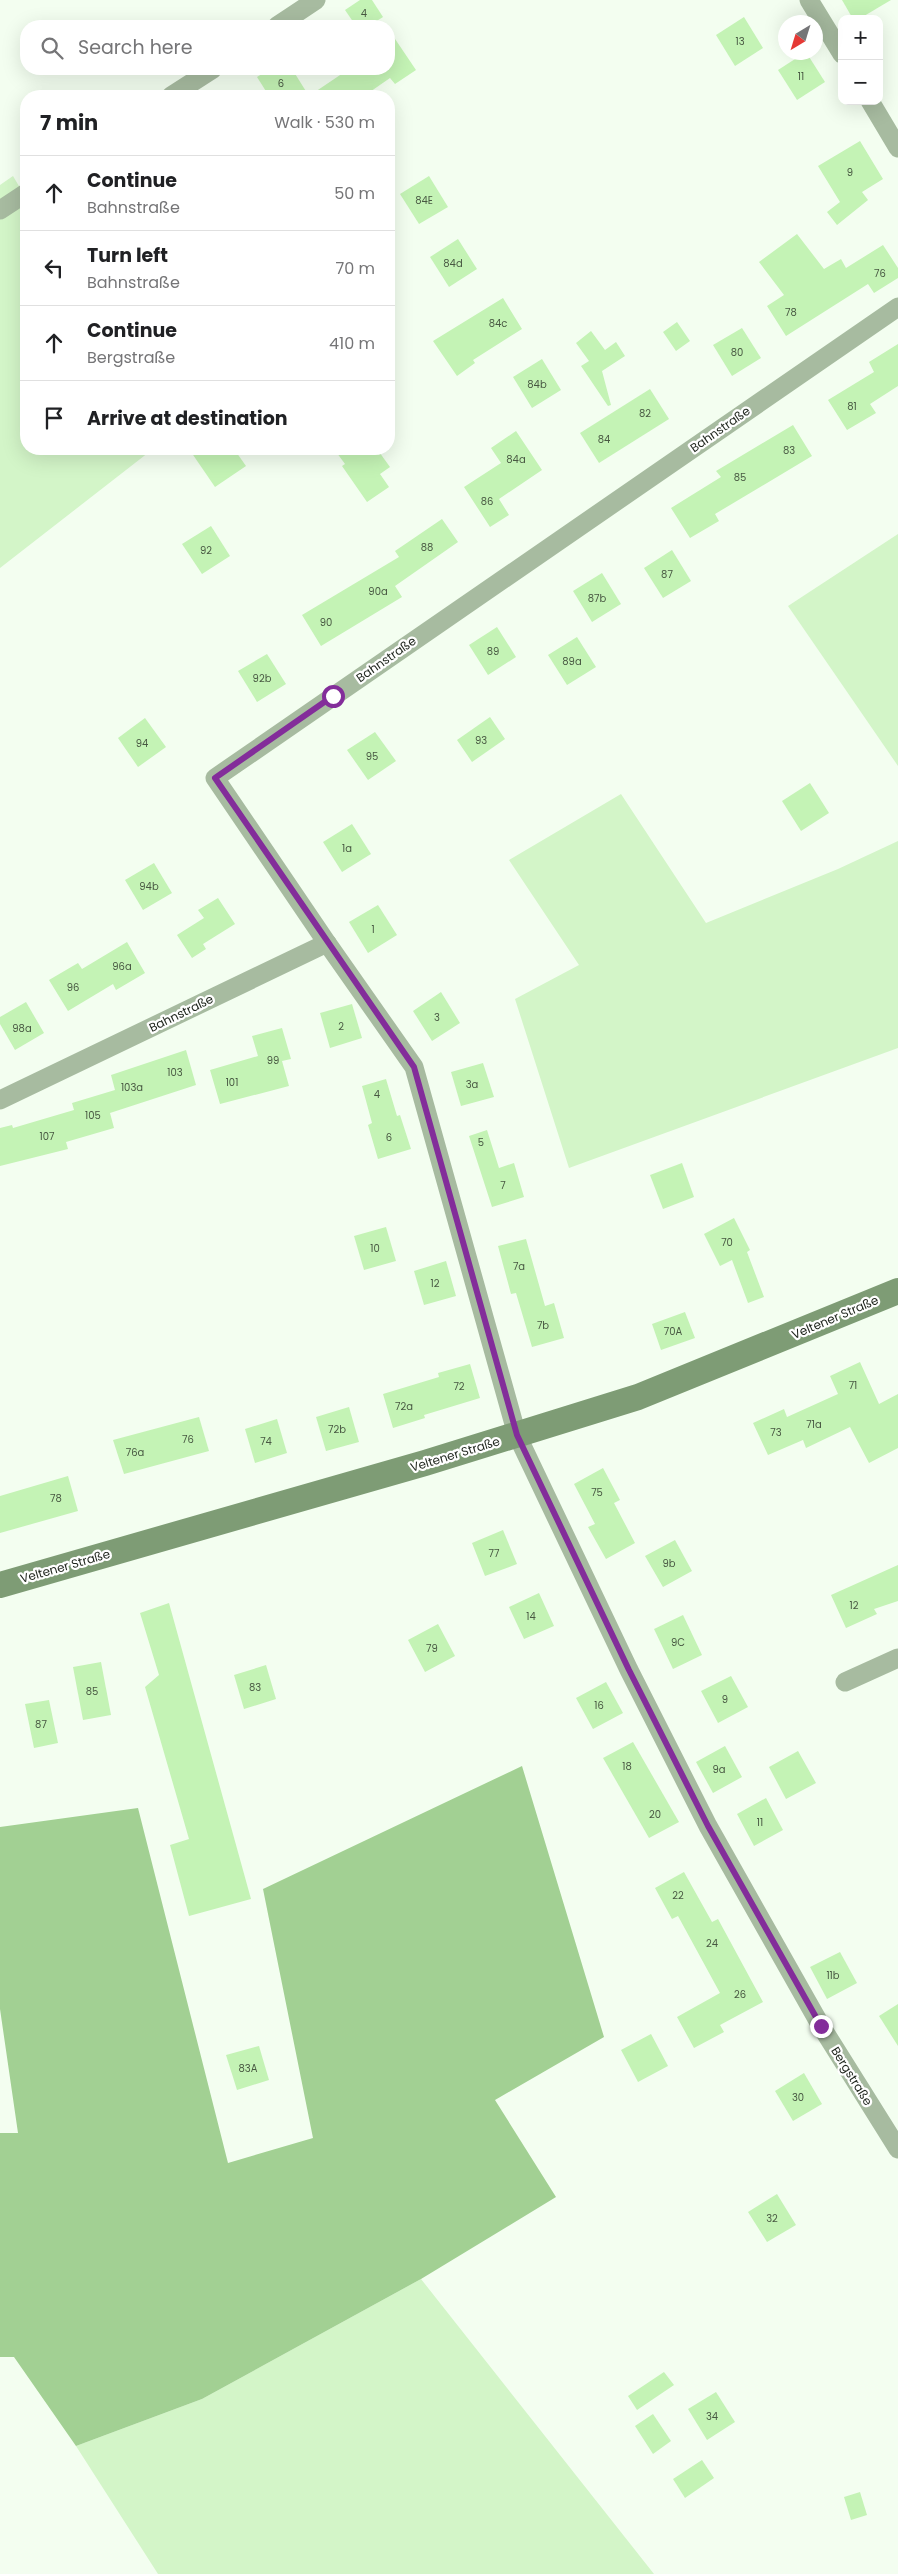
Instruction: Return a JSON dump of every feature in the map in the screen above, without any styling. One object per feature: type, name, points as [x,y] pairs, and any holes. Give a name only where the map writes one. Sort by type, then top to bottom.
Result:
[{"type":"main road","name":"Veltener Straße","points":[[0,1585],[517,1435],[638,1397],[898,1290]]},
{"type":"street","points":[[286,20],[316,0]]},
{"type":"street","points":[[810,0],[838,47]]},
{"type":"street","points":[[180,90],[204,75]]},
{"type":"street","points":[[872,105],[898,148]]},
{"type":"street","points":[[0,210],[20,196]]},
{"type":"street","name":"Bahnstraße","points":[[0,1100],[327,943],[215,778],[898,307]]},
{"type":"street","name":"Bergstraße","points":[[327,943],[414,1067],[517,1435],[629,1670],[708,1826],[821,2026],[898,2149]]},
{"type":"street","points":[[845,1682],[898,1658]]},
{"type":"green space","points":[[13,176],[20,188],[20,455],[145,455],[0,568],[0,185]]},
{"type":"green space","points":[[898,534],[898,766],[788,606]]},
{"type":"green space","points":[[621,794],[706,923],[838,869],[898,841],[898,1048],[569,1168],[515,999],[579,965],[509,860]]},
{"type":"green space","points":[[522,1766],[604,2037],[495,2100],[556,2197],[421,2279],[202,2399],[76,2446],[14,2357],[0,2357],[0,2133],[18,2133],[0,2009],[0,1827],[138,1808],[228,2163],[313,2138],[263,1889]]},
{"type":"green space","points":[[421,2279],[654,2574],[158,2574],[76,2446],[202,2399]]},
{"type":"building","points":[[360,0],[372,0],[383,17],[378,20],[352,20],[345,10]]},
{"type":"building","points":[[842,0],[891,0],[866,15],[851,15]]},
{"type":"building","points":[[744,17],[763,48],[735,66],[716,35]]},
{"type":"building","points":[[395,39],[416,70],[395,84],[390,78],[373,90],[318,90],[340,75],[395,75]]},
{"type":"building","points":[[794,60],[811,60],[825,82],[797,100],[778,70]]},
{"type":"building","points":[[260,75],[296,75],[305,90],[265,90],[257,77]]},
{"type":"building","points":[[860,141],[883,179],[862,192],[868,200],[837,225],[827,212],[840,202],[818,166]]},
{"type":"building","points":[[429,176],[448,207],[419,224],[400,194]]},
{"type":"building","points":[[797,234],[824,269],[841,259],[846,268],[883,245],[898,268],[898,278],[874,293],[868,284],[786,336],[767,306],[784,295],[759,262]]},
{"type":"building","points":[[458,239],[477,269],[449,287],[430,257]]},
{"type":"building","points":[[503,298],[522,329],[473,360],[475,363],[457,376],[433,341]]},
{"type":"building","points":[[677,322],[690,341],[676,351],[663,332]]},
{"type":"building","points":[[742,328],[761,358],[732,376],[713,345]]},
{"type":"building","points":[[591,331],[605,350],[616,342],[625,356],[602,371],[611,405],[608,406],[581,366],[589,361],[576,343]]},
{"type":"building","points":[[898,344],[898,386],[870,404],[876,413],[847,430],[828,400],[874,372],[869,362]]},
{"type":"building","points":[[542,359],[561,390],[532,408],[513,377]]},
{"type":"building","points":[[650,389],[669,419],[599,463],[580,433]]},
{"type":"building","points":[[793,425],[812,456],[715,514],[719,521],[690,538],[671,508],[721,477],[716,471]]},
{"type":"building","points":[[516,431],[542,470],[499,499],[509,515],[490,527],[464,487],[501,463],[491,448]]},
{"type":"building","points":[[193,455],[238,455],[246,466],[215,487]]},
{"type":"building","points":[[338,455],[381,455],[390,467],[380,474],[389,487],[367,502],[342,466],[345,464]]},
{"type":"building","points":[[442,519],[458,542],[395,586],[402,597],[321,646],[302,615],[399,557],[395,551]]},
{"type":"building","points":[[211,526],[230,556],[202,574],[182,544]]},
{"type":"building","points":[[672,550],[691,581],[663,598],[644,568]]},
{"type":"building","points":[[602,573],[621,604],[592,622],[573,591]]},
{"type":"building","points":[[497,627],[516,657],[488,675],[469,645]]},
{"type":"building","points":[[577,637],[596,667],[567,685],[548,655]]},
{"type":"building","points":[[267,654],[286,684],[257,702],[238,671]]},
{"type":"building","points":[[490,717],[505,739],[472,762],[457,740]]},
{"type":"building","points":[[145,718],[166,747],[138,767],[118,738]]},
{"type":"building","points":[[375,732],[396,761],[368,780],[347,750]]},
{"type":"building","points":[[810,783],[829,813],[801,831],[782,801]]},
{"type":"building","points":[[352,824],[371,854],[342,872],[323,842]]},
{"type":"building","points":[[154,863],[172,893],[143,910],[125,880]]},
{"type":"building","points":[[218,898],[235,924],[203,944],[206,949],[192,958],[177,935],[204,918],[198,910]]},
{"type":"building","points":[[378,905],[397,935],[368,953],[349,922]]},
{"type":"building","points":[[127,942],[145,973],[116,990],[113,984],[68,1011],[49,980],[78,963],[82,969]]},
{"type":"building","points":[[441,992],[460,1023],[432,1041],[413,1011]]},
{"type":"building","points":[[26,1002],[44,1033],[15,1050],[0,1024],[0,1017]]},
{"type":"building","points":[[352,1004],[362,1038],[330,1048],[320,1013]]},
{"type":"building","points":[[282,1028],[291,1059],[282,1061],[289,1086],[220,1104],[210,1070],[258,1056],[252,1036]]},
{"type":"building","points":[[186,1050],[196,1085],[110,1113],[114,1128],[66,1142],[68,1149],[0,1166],[0,1128],[12,1125],[13,1128],[74,1110],[72,1103],[115,1090],[111,1075]]},
{"type":"building","points":[[483,1063],[494,1097],[461,1106],[451,1072]]},
{"type":"building","points":[[386,1079],[397,1116],[400,1115],[411,1149],[378,1159],[368,1125],[372,1123],[362,1086]]},
{"type":"building","points":[[487,1130],[499,1168],[514,1163],[524,1197],[492,1207],[469,1136]]},
{"type":"building","points":[[682,1163],[694,1197],[663,1209],[650,1175]]},
{"type":"building","points":[[734,1218],[750,1250],[747,1252],[764,1297],[748,1303],[732,1260],[720,1266],[704,1234]]},
{"type":"building","points":[[386,1227],[396,1261],[364,1270],[354,1236]]},
{"type":"building","points":[[526,1239],[545,1306],[554,1303],[564,1338],[532,1347],[516,1293],[511,1294],[498,1246]]},
{"type":"building","points":[[446,1261],[456,1296],[424,1305],[414,1271]]},
{"type":"building","points":[[685,1312],[695,1338],[661,1350],[652,1324]]},
{"type":"building","points":[[860,1362],[879,1404],[898,1394],[898,1448],[869,1463],[850,1427],[806,1448],[803,1440],[768,1455],[753,1423],[784,1409],[787,1417],[838,1394],[830,1376]]},
{"type":"building","points":[[470,1364],[480,1398],[424,1415],[425,1418],[393,1428],[383,1394],[439,1377],[438,1373]]},
{"type":"building","points":[[349,1407],[359,1442],[326,1451],[316,1417]]},
{"type":"building","points":[[199,1417],[209,1451],[124,1474],[113,1440]]},
{"type":"building","points":[[277,1419],[287,1453],[255,1463],[245,1429]]},
{"type":"building","points":[[603,1468],[620,1500],[614,1503],[635,1543],[606,1559],[588,1527],[595,1524],[574,1484]]},
{"type":"building","points":[[68,1476],[78,1511],[0,1533],[0,1496]]},
{"type":"building","points":[[503,1530],[517,1564],[485,1576],[472,1543]]},
{"type":"building","points":[[675,1540],[692,1571],[663,1587],[645,1556]]},
{"type":"building","points":[[898,1565],[898,1601],[874,1609],[877,1614],[846,1628],[831,1595]]},
{"type":"building","points":[[539,1593],[554,1626],[524,1639],[509,1607]]},
{"type":"building","points":[[169,1603],[251,1899],[189,1916],[170,1845],[189,1839],[145,1687],[159,1675],[140,1613]]},
{"type":"building","points":[[683,1615],[702,1655],[673,1669],[654,1629]]},
{"type":"building","points":[[438,1624],[455,1656],[425,1672],[408,1640]]},
{"type":"building","points":[[101,1662],[111,1715],[83,1720],[73,1667]]},
{"type":"building","points":[[266,1665],[276,1699],[244,1709],[234,1675]]},
{"type":"building","points":[[731,1676],[748,1707],[718,1723],[701,1691]]},
{"type":"building","points":[[606,1682],[623,1713],[593,1729],[576,1698]]},
{"type":"building","points":[[49,1700],[58,1743],[34,1748],[25,1704]]},
{"type":"building","points":[[633,1742],[679,1822],[649,1838],[603,1758]]},
{"type":"building","points":[[725,1746],[742,1777],[713,1793],[696,1762]]},
{"type":"building","points":[[798,1751],[816,1783],[786,1799],[769,1767]]},
{"type":"building","points":[[766,1798],[783,1830],[754,1846],[737,1814]]},
{"type":"building","points":[[684,1872],[712,1922],[718,1919],[763,2002],[720,2025],[724,2032],[694,2048],[677,2017],[720,1993],[678,1916],[672,1919],[655,1888]]},
{"type":"building","points":[[840,1952],[857,1983],[827,1999],[810,1967]]},
{"type":"building","points":[[898,2004],[898,2046],[879,2016]]},
{"type":"building","points":[[651,2034],[668,2066],[638,2082],[621,2050]]},
{"type":"building","points":[[259,2046],[269,2080],[237,2090],[226,2055]]},
{"type":"building","points":[[804,2073],[822,2104],[793,2121],[775,2091]]},
{"type":"building","points":[[777,2194],[796,2225],[767,2242],[748,2212]]},
{"type":"building","points":[[664,2372],[674,2385],[637,2410],[628,2396]]},
{"type":"building","points":[[716,2392],[735,2422],[707,2440],[688,2409]]},
{"type":"building","points":[[653,2414],[671,2441],[653,2454],[635,2426]]},
{"type":"building","points":[[702,2460],[714,2478],[685,2498],[673,2479]]},
{"type":"building","points":[[860,2492],[867,2515],[851,2520],[844,2497]]},
{"type":"route","points":[[333,696],[215,778],[414,1067],[517,1435],[629,1670],[708,1826],[821,2026]]}]
